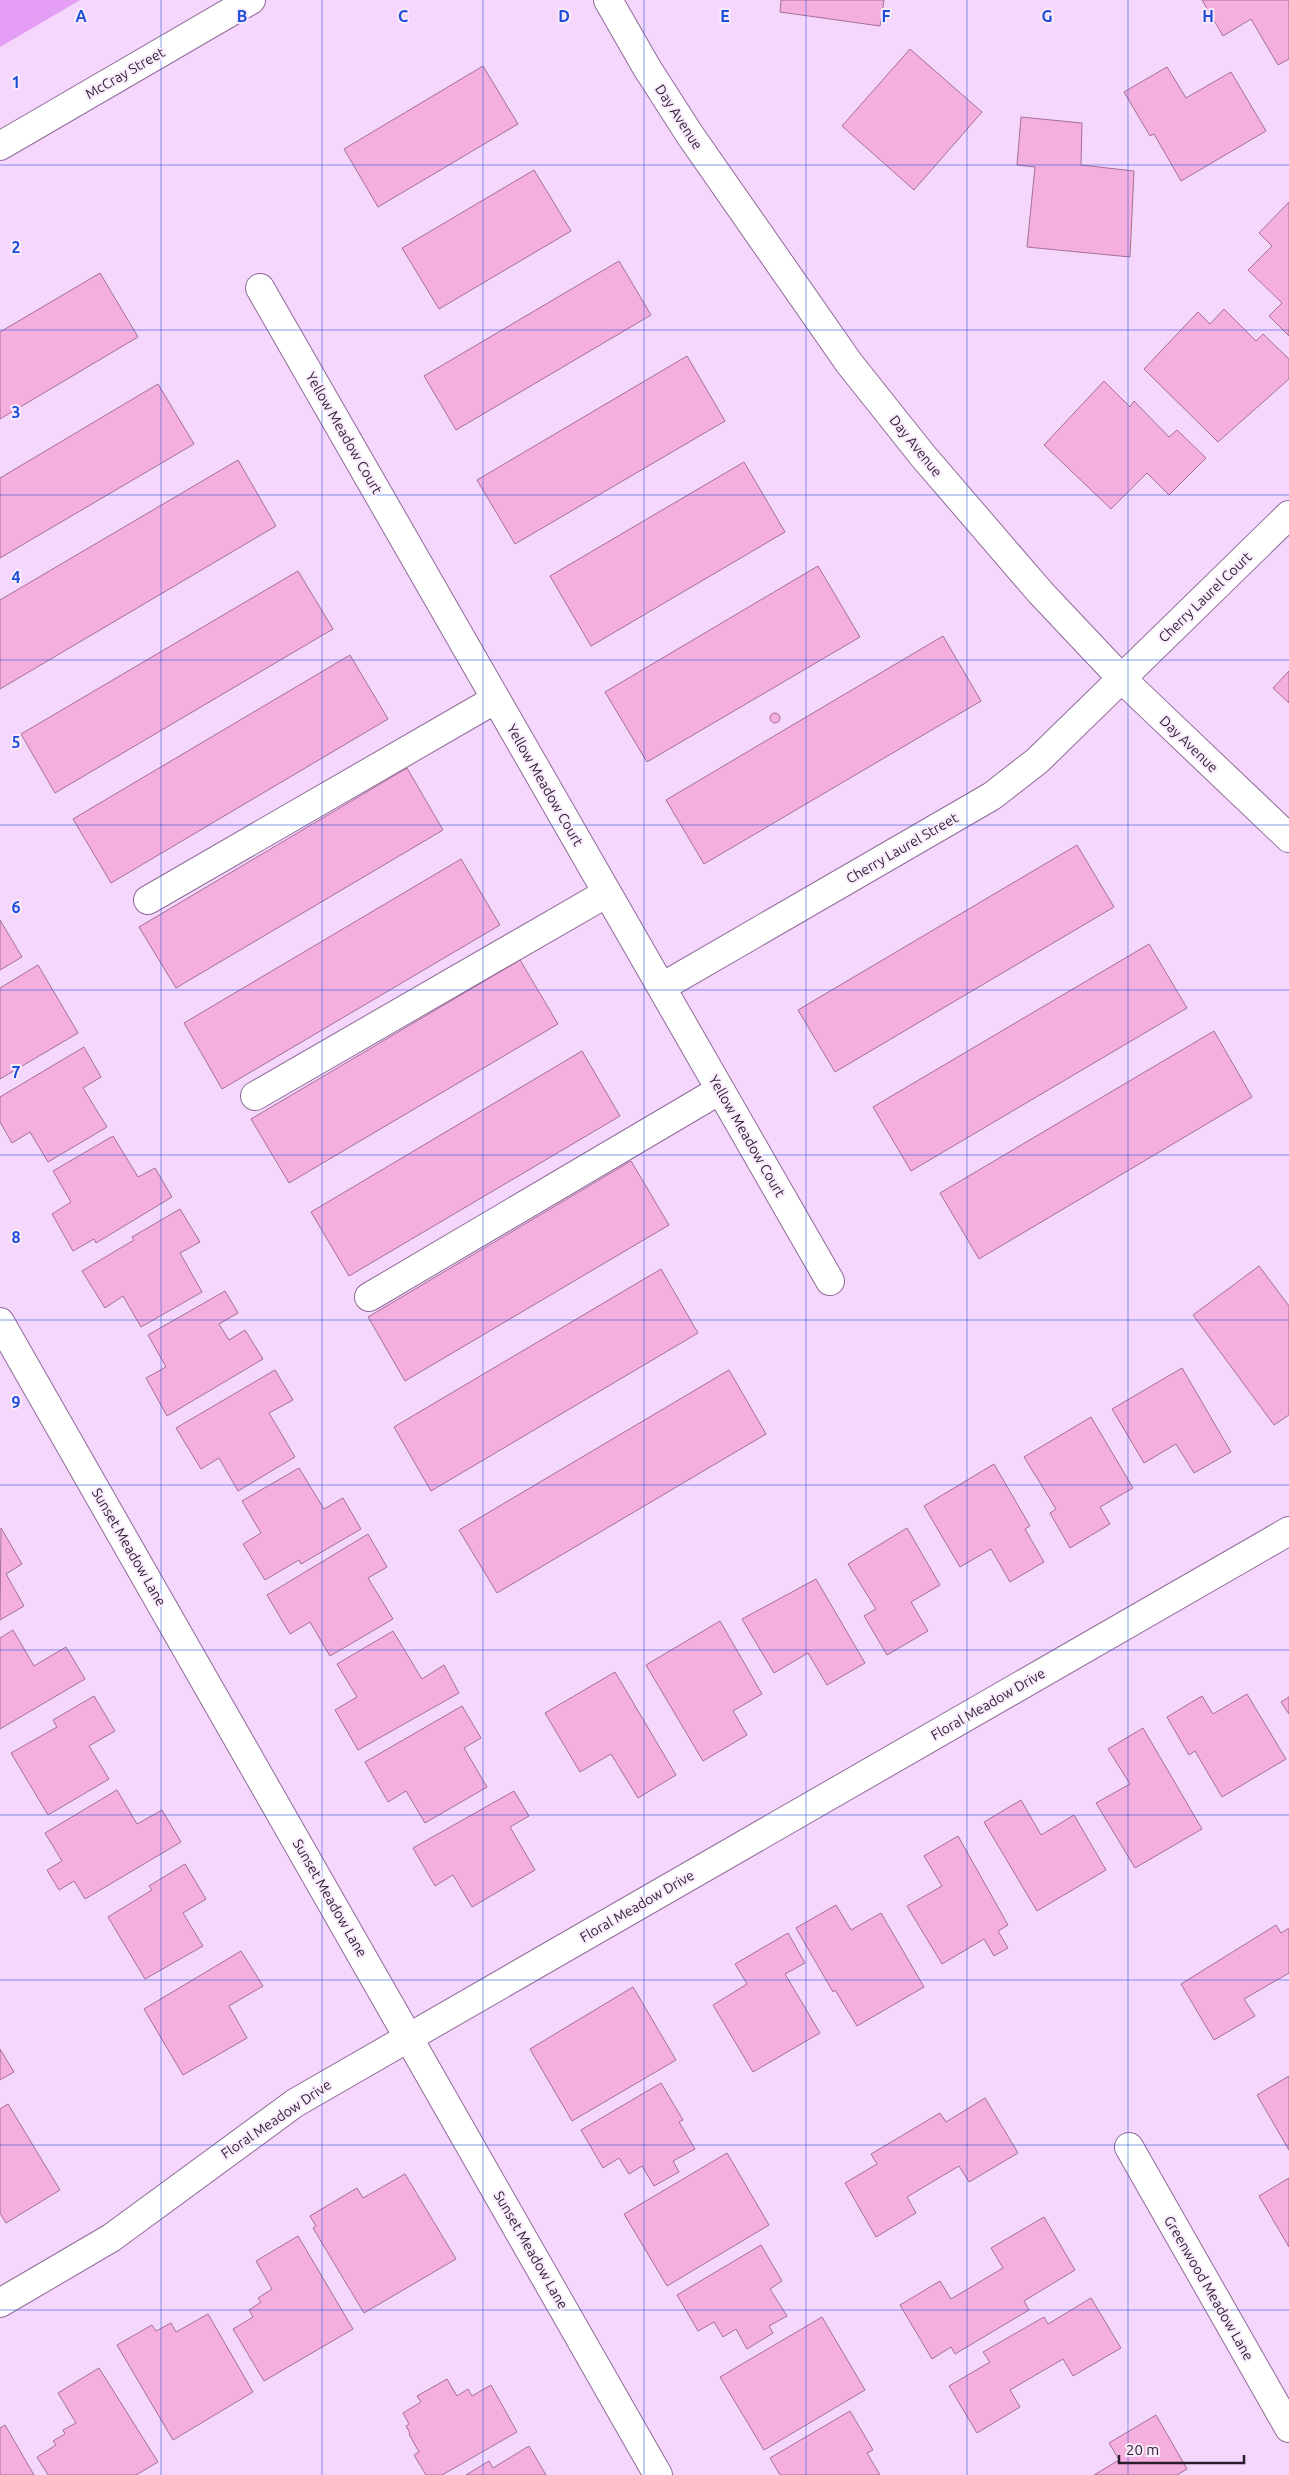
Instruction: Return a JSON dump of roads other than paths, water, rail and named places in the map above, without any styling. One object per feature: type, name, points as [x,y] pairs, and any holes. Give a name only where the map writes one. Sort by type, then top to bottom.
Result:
[{"type":"street","name":"McCray Street","points":[[0,146],[250,0]]},
{"type":"street","name":"Day Avenue","points":[[608,0],[647,68],[690,135],[849,362],[923,456],[1040,592],[1122,678],[1289,838]]},
{"type":"street","name":"Yellow Meadow Court","points":[[260,288],[830,1281]]},
{"type":"street","name":"Cherry Laurel Court","points":[[1122,678],[1289,515]]},
{"type":"street","name":"Cherry Laurel Street","points":[[662,987],[992,796],[1037,761],[1122,678]]},
{"type":"street","points":[[148,900],[496,699]]},
{"type":"street","points":[[255,1096],[607,893]]},
{"type":"street","points":[[369,1297],[720,1090]]},
{"type":"street","name":"Sunset Meadow Lane","points":[[0,1322],[410,2036],[658,2475]]},
{"type":"street","name":"Floral Meadow Drive","points":[[0,2303],[111,2238],[295,2103],[1289,1532]]},
{"type":"street","name":"Greenwood Meadow Lane","points":[[1129,2147],[1289,2428]]}]
